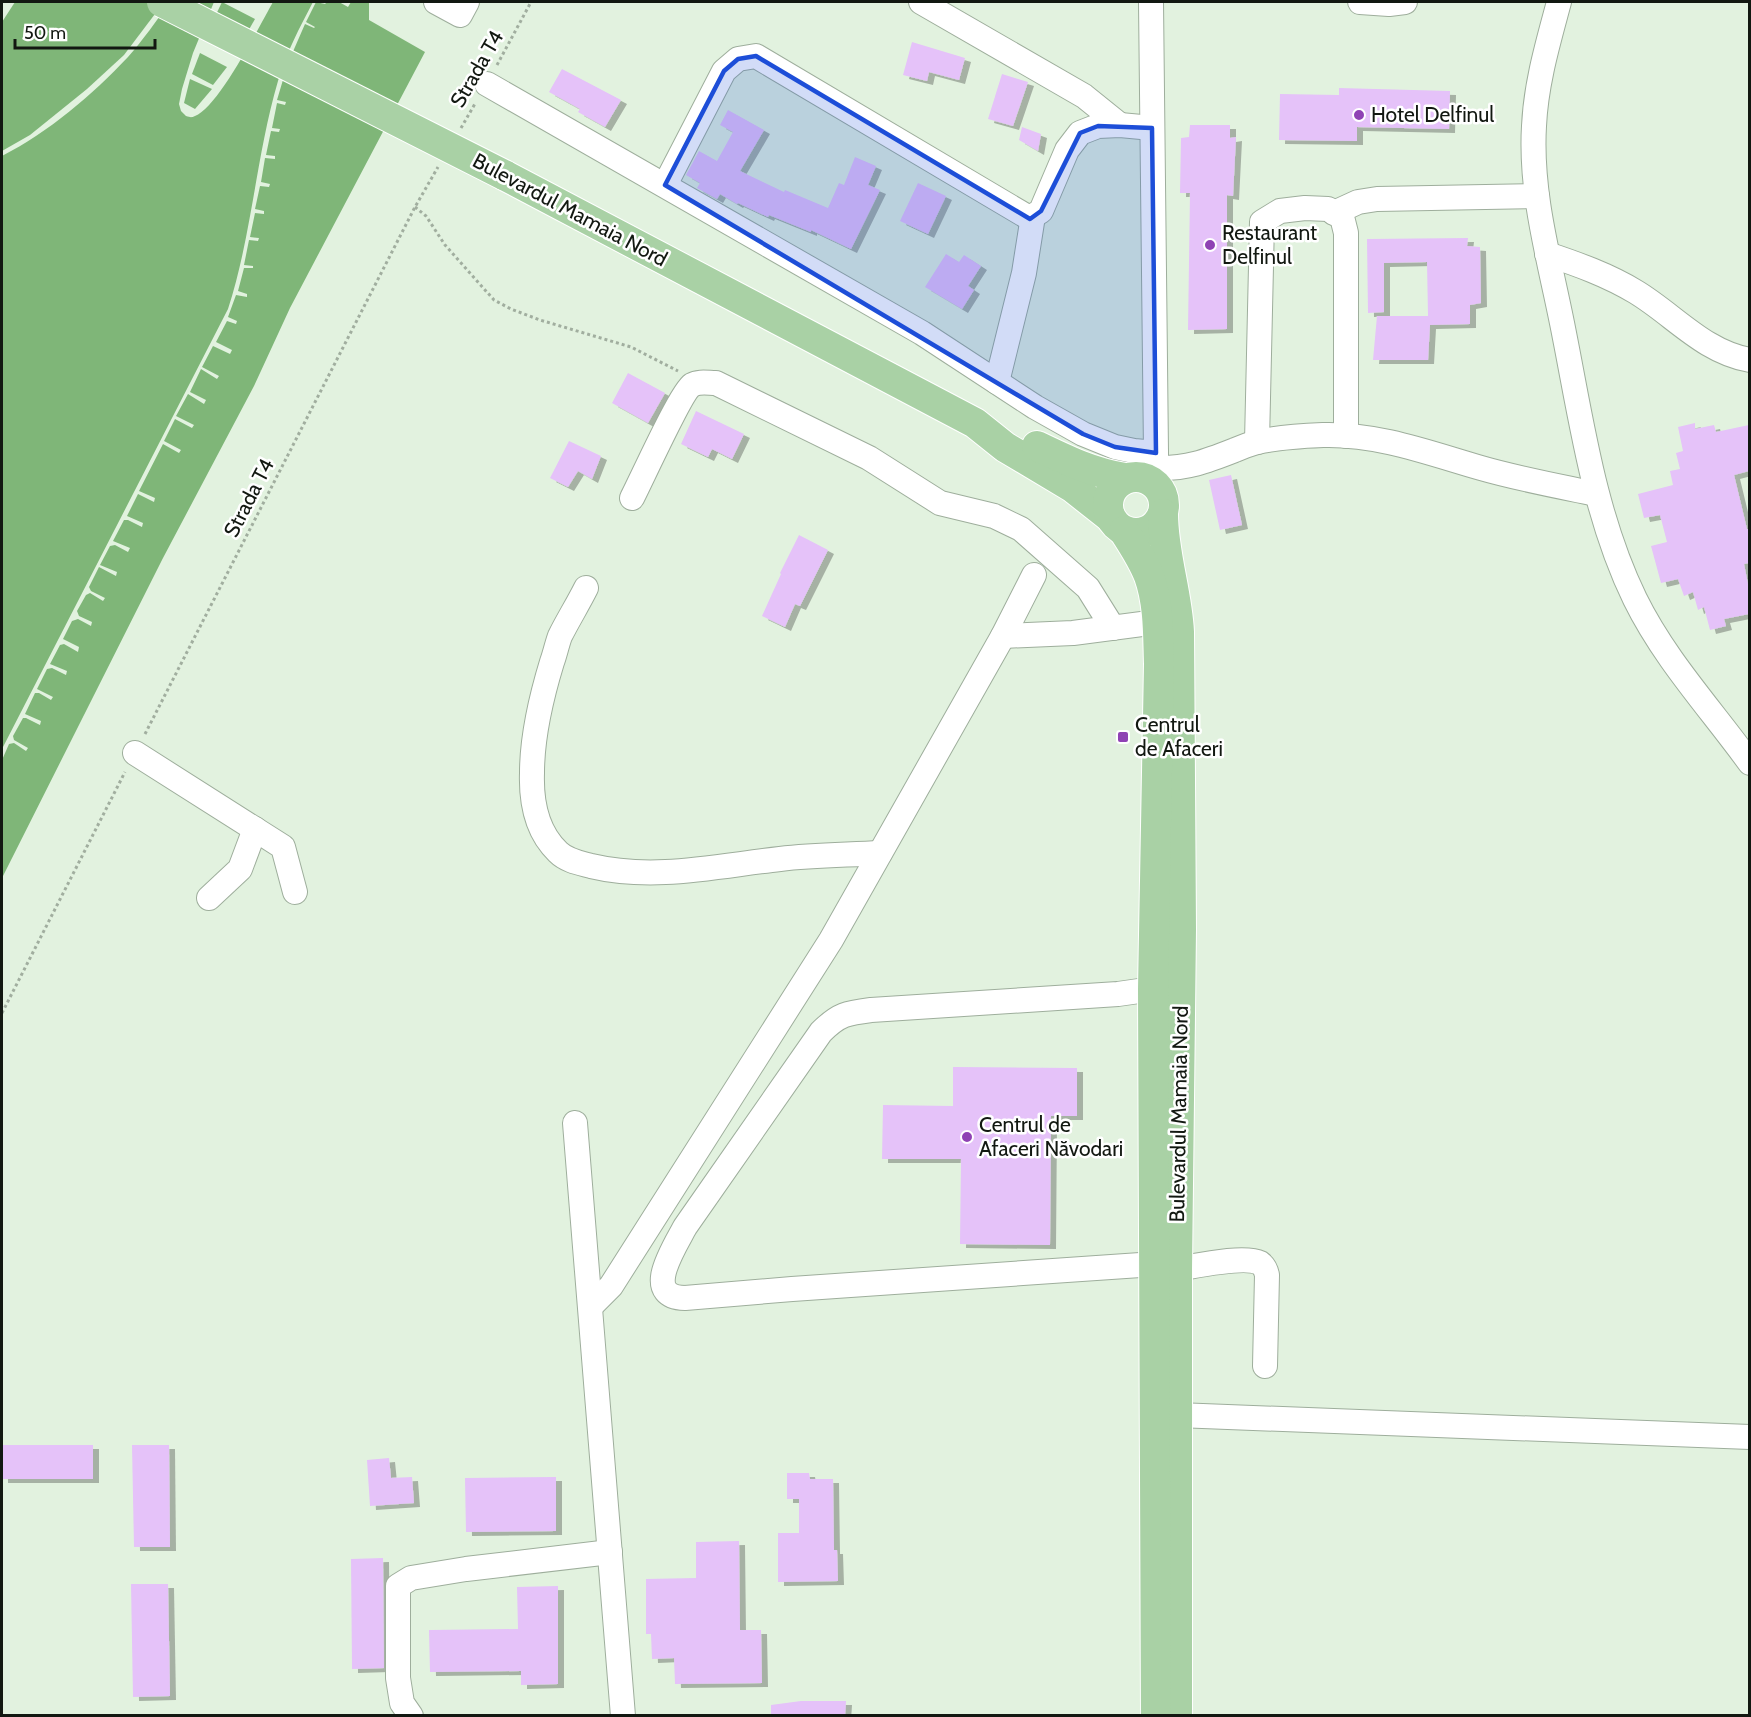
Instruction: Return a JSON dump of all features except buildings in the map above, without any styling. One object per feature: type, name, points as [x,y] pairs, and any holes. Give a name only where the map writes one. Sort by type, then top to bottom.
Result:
[{"type":"main road","name":"Bulevardul Mamaia Nord","points":[[162,2],[504,175],[975,423],[1010,434],[1104,475],[1147,470]]},
{"type":"main road","name":"Bulevardul Mamaia Nord","points":[[975,423],[1005,447],[1072,487],[1117,524],[1149,576],[1157,622],[1159,664],[1153,989],[1166,1267],[1177,1415],[1177,1716]]},
{"type":"main road","points":[[1147,470],[1163,496],[1163,514],[1151,529],[1143,533],[1133,533],[1117,524],[1108,509],[1111,491],[1117,483],[1147,470]]},
{"type":"main road","name":"Bulevardul Mamaia Nord","points":[[1156,1716],[1166,1267],[1181,929],[1179,632],[1175,594],[1163,537],[1163,514]]},
{"type":"street","points":[[436,2],[460,15],[467,2]]},
{"type":"street","points":[[921,2],[1084,96],[1120,125]]},
{"type":"street","points":[[1147,470],[1152,128],[1151,2]]},
{"type":"street","points":[[1360,2],[1389,4],[1405,2]]},
{"type":"street","points":[[1559,2],[1545,51],[1536,99],[1534,128],[1537,196],[1596,494],[1626,579],[1645,617],[1683,676],[1749,763]]},
{"type":"street","points":[[666,185],[724,71],[738,59],[756,56],[1026,216],[1033,216],[1041,211],[1067,150],[1080,133],[1098,126],[1120,125],[1152,128]]},
{"type":"street","points":[[487,84],[922,333],[1035,407],[1083,434],[1115,447],[1134,451],[1147,470]]},
{"type":"street","points":[[1334,213],[1358,202],[1377,199],[1537,196]]},
{"type":"street","points":[[1257,442],[1262,222],[1280,211],[1305,208],[1328,209],[1342,217],[1346,233],[1346,436]]},
{"type":"street","points":[[997,382],[1024,273],[1033,216]]},
{"type":"street","points":[[1547,254],[1616,281],[1637,293],[1701,340],[1721,351],[1749,360]]},
{"type":"street","points":[[632,498],[675,410],[690,386],[701,382],[716,383],[869,458],[940,503],[994,516],[1021,529],[1088,588],[1113,628]]},
{"type":"street","points":[[1147,470],[1190,466],[1257,442],[1293,437],[1346,436],[1391,442],[1482,468],[1596,494]]},
{"type":"street","points":[[591,1306],[611,1286],[629,1259],[831,940],[1003,636],[1034,575]]},
{"type":"street","points":[[586,588],[560,638],[537,721],[532,758],[531,785],[535,812],[544,836],[559,854],[573,862],[609,870],[644,873],[706,869],[781,859],[880,852]]},
{"type":"street","points":[[1003,636],[1073,633],[1157,622]]},
{"type":"street","points":[[135,753],[283,847],[295,892]]},
{"type":"street","points":[[209,898],[240,869],[255,829]]},
{"type":"street","points":[[1153,989],[1118,994],[872,1010],[850,1013],[834,1019],[821,1032],[685,1227],[663,1272],[663,1286],[673,1298],[685,1298],[1250,1260],[1265,1268],[1267,1275],[1265,1366]]},
{"type":"street","points":[[575,1123],[623,1716]]},
{"type":"street","points":[[1177,1415],[1749,1437]]},
{"type":"street","points":[[411,1716],[402,1703],[398,1678],[398,1586],[411,1578],[610,1552]]},
{"type":"path","name":"Strada T4","points":[[457,135],[531,2]]},
{"type":"path","name":"Strada T4","points":[[2,1013],[439,166]]},
{"type":"path","points":[[416,207],[426,216],[451,253],[494,300],[540,320],[631,347],[701,382]]},
{"type":"highlighted area","points":[[756,56],[1030,219],[1041,211],[1080,133],[1098,126],[1152,128],[1156,453],[1115,447],[1083,434],[665,185],[724,71],[738,59]]},
{"type":"shaded area","points":[[15,2],[164,2],[124,55],[87,89],[30,135],[2,151],[2,22]]},
{"type":"shaded area","points":[[170,2],[214,2],[193,53],[179,104],[181,111],[191,117],[204,110],[215,98],[249,46],[273,2],[313,2],[289,50],[278,81],[264,138],[243,253],[228,309],[2,749],[2,156],[53,124],[100,85],[134,50]]},
{"type":"shaded area","points":[[222,2],[255,19],[243,40],[212,23]]},
{"type":"shaded area","points":[[316,2],[325,4],[339,2],[348,7],[351,2],[369,2],[369,20],[425,52],[290,308],[254,386],[163,558],[2,878],[2,760],[9,744],[14,743],[26,751],[28,748],[14,740],[13,736],[23,718],[40,725],[41,721],[25,714],[35,693],[51,700],[53,697],[37,689],[47,669],[52,668],[66,675],[67,671],[50,664],[60,645],[64,644],[78,652],[79,647],[63,639],[72,621],[78,619],[91,626],[92,622],[79,616],[77,611],[86,595],[90,593],[103,601],[105,598],[91,591],[89,587],[99,567],[116,576],[117,572],[100,565],[110,546],[115,545],[128,552],[130,548],[113,541],[124,520],[142,527],[143,523],[127,516],[138,494],[154,502],[155,498],[139,491],[163,444],[179,453],[181,450],[164,441],[175,419],[192,428],[194,425],[176,416],[188,394],[204,404],[206,400],[190,392],[201,369],[217,379],[219,376],[202,367],[213,346],[230,354],[232,350],[216,342],[227,321],[236,324],[237,321],[228,317],[236,295],[247,297],[247,294],[238,291],[244,268],[253,268],[253,266],[244,265],[249,240],[258,241],[259,238],[250,237],[255,213],[264,214],[264,211],[255,209],[260,186],[269,187],[270,184],[261,182],[265,158],[275,159],[275,156],[266,155],[271,131],[279,132],[280,129],[272,128],[277,103],[285,105],[286,102],[277,100],[288,63],[305,24],[315,27],[306,22]]},
{"type":"shaded area","points":[[200,53],[227,67],[213,85],[192,74]]},
{"type":"shaded area","points":[[190,79],[212,89],[195,109],[184,103]]},
{"type":"place","name":"Hotel Delfinul","points":[[1359,115]]},
{"type":"place","name":"Restaurant Delfinul","points":[[1210,245]]},
{"type":"place","name":"Centrul de Afaceri","points":[[1123,737]]},
{"type":"place","name":"Centrul de Afaceri Năvodari","points":[[967,1137]]}]
